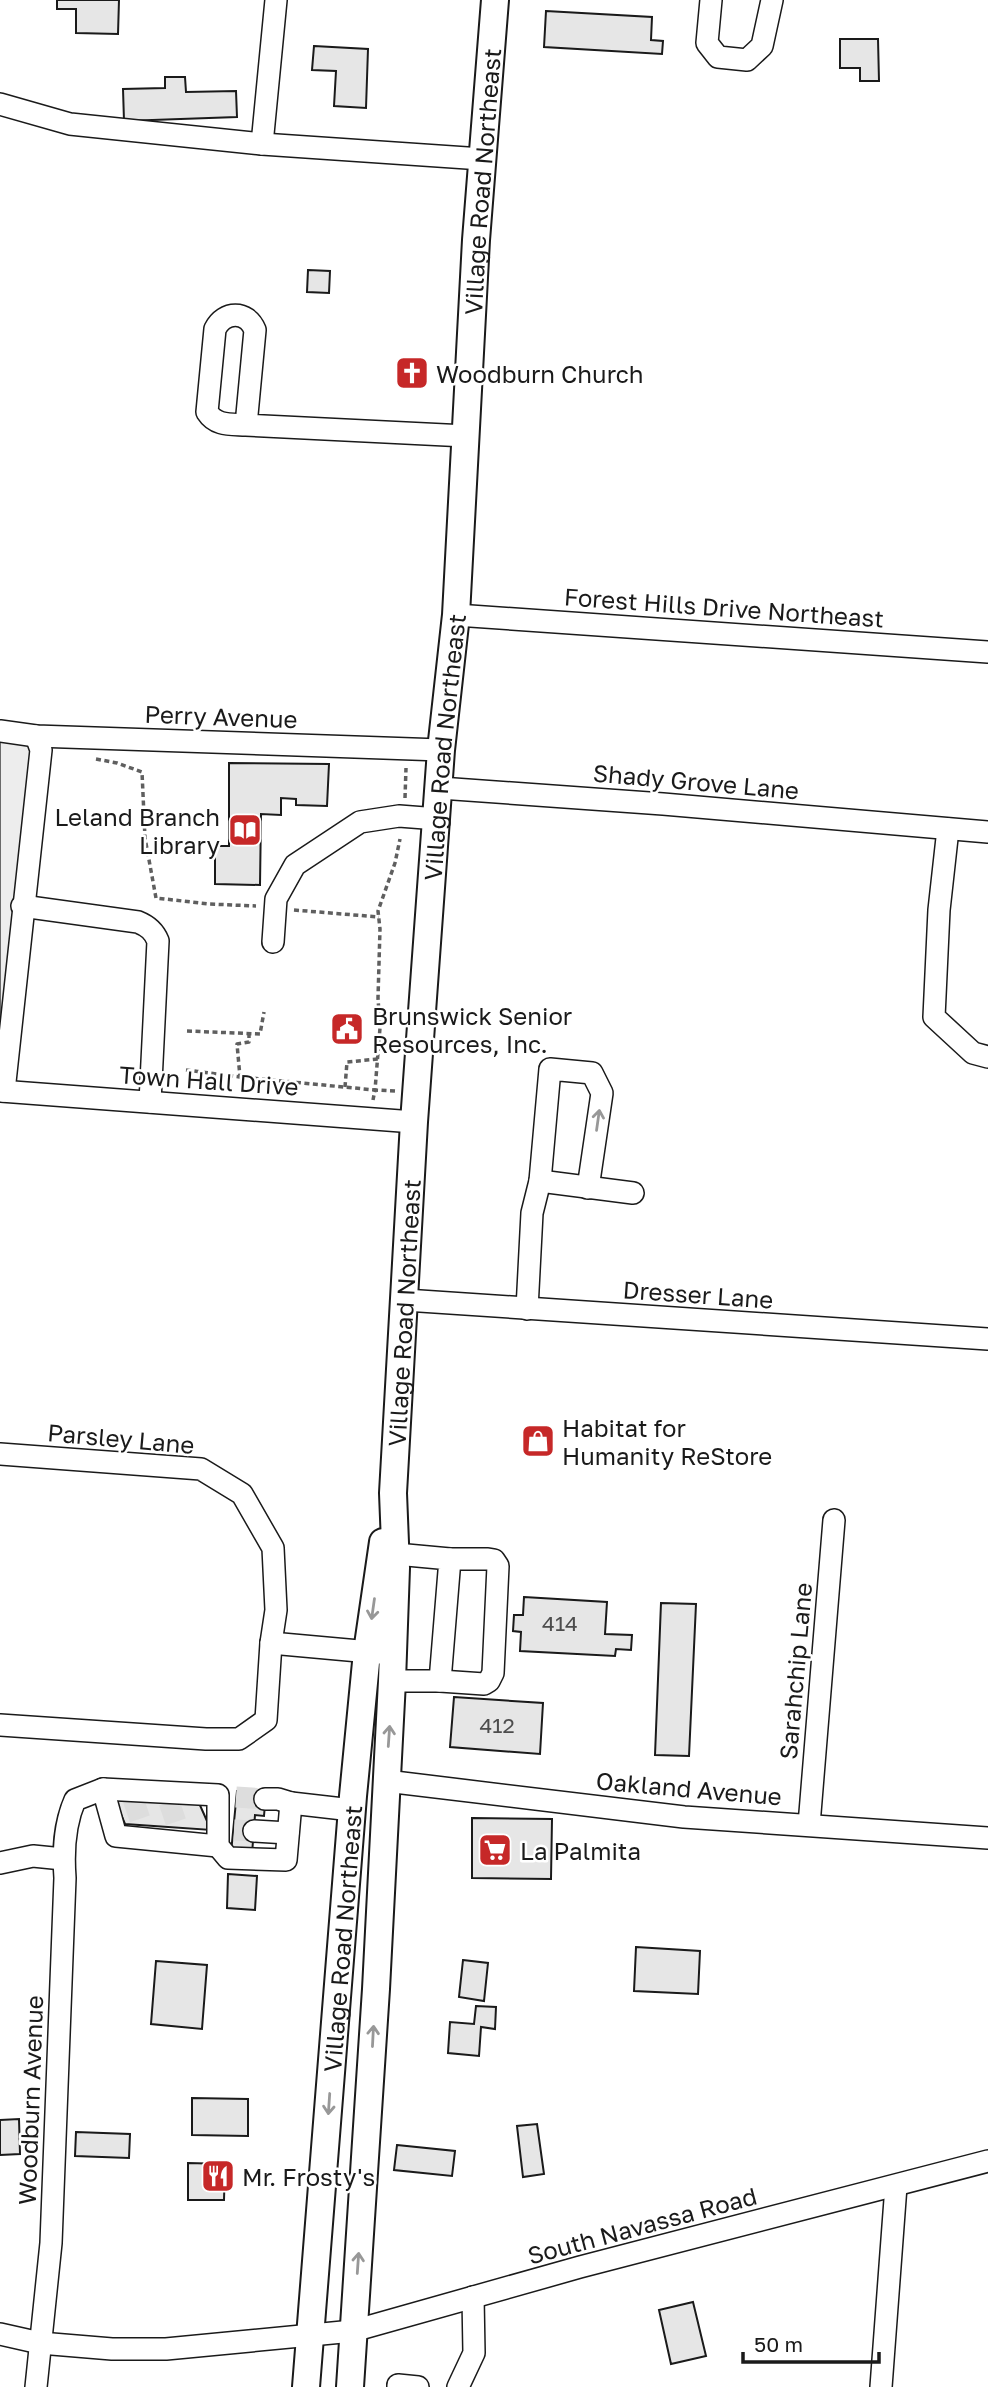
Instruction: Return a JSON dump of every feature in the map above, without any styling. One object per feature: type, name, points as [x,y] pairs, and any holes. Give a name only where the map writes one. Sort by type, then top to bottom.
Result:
[{"type":"main road","name":"Village Road Northeast","points":[[306,2387],[352,1810],[396,1555],[393,1493],[414,1122],[441,750],[456,615],[482,159],[495,0]]},
{"type":"main road","name":"Village Road Northeast","points":[[350,2387],[375,2013],[392,1681],[380,1653],[379,1564],[393,1493]]},
{"type":"street","points":[[262,144],[276,0]]},
{"type":"street","points":[[711,0],[707,43],[718,57],[747,61],[762,46],[772,0]]},
{"type":"street","points":[[0,104],[69,124],[262,144],[482,159]]},
{"type":"street","points":[[246,425],[255,330],[251,321],[244,317],[227,316],[220,320],[215,329],[207,412],[219,424],[466,436]]},
{"type":"street","name":"Forest Hills Drive Northeast","points":[[456,615],[988,652]]},
{"type":"street","name":"Perry Avenue","points":[[0,731],[36,736],[441,750]]},
{"type":"street","points":[[2,1091],[41,750],[36,736]]},
{"type":"street","name":"Shady Grove Lane","points":[[440,788],[988,832]]},
{"type":"street","points":[[272,942],[276,899],[295,864],[360,822],[399,816],[438,819]]},
{"type":"street","points":[[948,829],[939,910],[934,1017],[973,1053],[988,1057]]},
{"type":"street","points":[[22,906],[138,922],[156,934],[158,941],[150,1102]]},
{"type":"street","points":[[527,1309],[532,1213],[540,1181],[550,1069],[592,1073],[602,1093],[588,1188]]},
{"type":"street","name":"Town Hall Drive","points":[[2,1091],[414,1122]]},
{"type":"street","points":[[540,1181],[633,1193]]},
{"type":"street","name":"Dresser Lane","points":[[405,1300],[988,1339]]},
{"type":"street","name":"Parsley Lane","points":[[0,1454],[201,1469],[242,1494],[273,1548],[276,1610],[266,1720],[239,1739],[0,1725]]},
{"type":"street","name":"Sarahchip Lane","points":[[809,1825],[834,1520]]},
{"type":"street","points":[[392,1681],[484,1684],[489,1681],[493,1673],[498,1566],[494,1560],[488,1559],[396,1555]]},
{"type":"street","points":[[440,1681],[450,1559]]},
{"type":"street","points":[[271,1643],[380,1653]]},
{"type":"street","name":"Oakland Avenue","points":[[386,1782],[684,1817],[988,1838]]},
{"type":"street","points":[[288,1833],[231,1834],[181,1835],[144,1832],[116,1836],[103,1789],[131,1795],[227,1796],[231,1834],[228,1858],[286,1860],[291,1803]]},
{"type":"street","name":"Woodburn Avenue","points":[[36,2387],[51,2244],[67,1817],[75,1800],[103,1789]]},
{"type":"street","points":[[265,1799],[352,1810]]},
{"type":"street","points":[[0,1863],[33,1856],[64,1859]]},
{"type":"street","name":"South Navassa Road","points":[[0,2334],[40,2343],[112,2349],[166,2348],[353,2331],[580,2267],[988,2161]]},
{"type":"street","points":[[881,2387],[896,2186]]},
{"type":"street","points":[[457,2387],[474,2353],[473,2297]]},
{"type":"street","points":[[398,2387],[418,2387]]},
{"type":"path","points":[[403,807],[406,787],[405,748]]},
{"type":"path","points":[[85,757],[117,763],[142,772],[145,838],[156,898],[262,907]]},
{"type":"path","points":[[375,1090],[380,1028],[378,911],[395,863],[400,839]]},
{"type":"path","points":[[291,910],[379,917]]},
{"type":"path","points":[[187,1031],[260,1034],[264,1012]]},
{"type":"path","points":[[240,1077],[237,1044],[249,1042],[249,1033]]},
{"type":"path","points":[[345,1087],[346,1062],[378,1059]]},
{"type":"path","points":[[186,1070],[416,1094]]},
{"type":"shaded area","points":[[0,735],[36,736],[0,1090]]},
{"type":"building","points":[[57,0],[119,0],[118,34],[76,33],[76,9],[57,9]]},
{"type":"building","points":[[546,11],[652,17],[651,40],[663,41],[662,54],[544,47]]},
{"type":"building","points":[[840,39],[878,39],[879,81],[860,81],[860,68],[840,68]]},
{"type":"building","points":[[314,46],[368,49],[366,108],[334,106],[336,71],[312,70]]},
{"type":"building","points":[[165,77],[185,77],[186,92],[236,91],[237,117],[124,121],[123,89],[165,88]]},
{"type":"building","points":[[308,270],[330,271],[329,293],[307,292]]},
{"type":"building","name":"Leland Branch Library","points":[[229,763],[329,764],[327,806],[296,805],[296,799],[281,798],[281,815],[261,814],[260,885],[215,884],[215,846],[229,846]]},
{"type":"building","points":[[524,1597],[607,1602],[605,1634],[632,1635],[631,1650],[616,1649],[615,1656],[520,1651],[521,1632],[513,1631],[514,1615],[523,1615]]},
{"type":"building","points":[[661,1603],[696,1604],[689,1756],[655,1755]]},
{"type":"building","points":[[454,1697],[543,1703],[540,1754],[450,1747]]},
{"type":"building","points":[[237,1791],[266,1793],[264,1816],[255,1815],[252,1854],[231,1853]]},
{"type":"building","points":[[114,1798],[199,1803],[211,1830],[125,1824]]},
{"type":"building","points":[[472,1818],[552,1819],[551,1879],[472,1878]]},
{"type":"building","points":[[228,1874],[257,1876],[255,1910],[227,1908]]},
{"type":"building","points":[[636,1947],[700,1951],[698,1994],[634,1991]]},
{"type":"building","points":[[463,1960],[488,1963],[484,2001],[459,1997]]},
{"type":"building","points":[[156,1961],[207,1965],[202,2029],[151,2024]]},
{"type":"building","points":[[476,2006],[496,2007],[495,2029],[481,2027],[479,2056],[448,2053],[450,2022],[474,2024]]},
{"type":"building","points":[[192,2098],[248,2099],[248,2136],[192,2135]]},
{"type":"building","points":[[19,2119],[20,2154],[0,2155],[0,2120]]},
{"type":"building","points":[[537,2124],[544,2174],[523,2177],[517,2126]]},
{"type":"building","points":[[76,2132],[130,2134],[129,2158],[75,2156]]},
{"type":"building","points":[[397,2145],[455,2151],[452,2176],[394,2170]]},
{"type":"building","points":[[188,2163],[225,2164],[224,2200],[188,2200]]},
{"type":"building","points":[[693,2302],[706,2356],[671,2364],[659,2310]]},
{"type":"tunnel","points":[[236,1797],[265,1799]]},
{"type":"tunnel","points":[[133,1799],[142,1825]]},
{"type":"tunnel","points":[[169,1802],[178,1828]]},
{"type":"tunnel","points":[[234,1830],[254,1831]]},
{"type":"place","name":"Woodburn Church","points":[[412,373]]},
{"type":"place","name":"Leland Branch Library","points":[[245,830]]},
{"type":"place","name":"Brunswick Senior Resources, Inc.","points":[[347,1029]]},
{"type":"place","name":"Habitat for Humanity ReStore","points":[[538,1441]]},
{"type":"place","name":"La Palmita","points":[[495,1850]]},
{"type":"place","name":"Mr. Frosty's","points":[[218,2176]]}]
